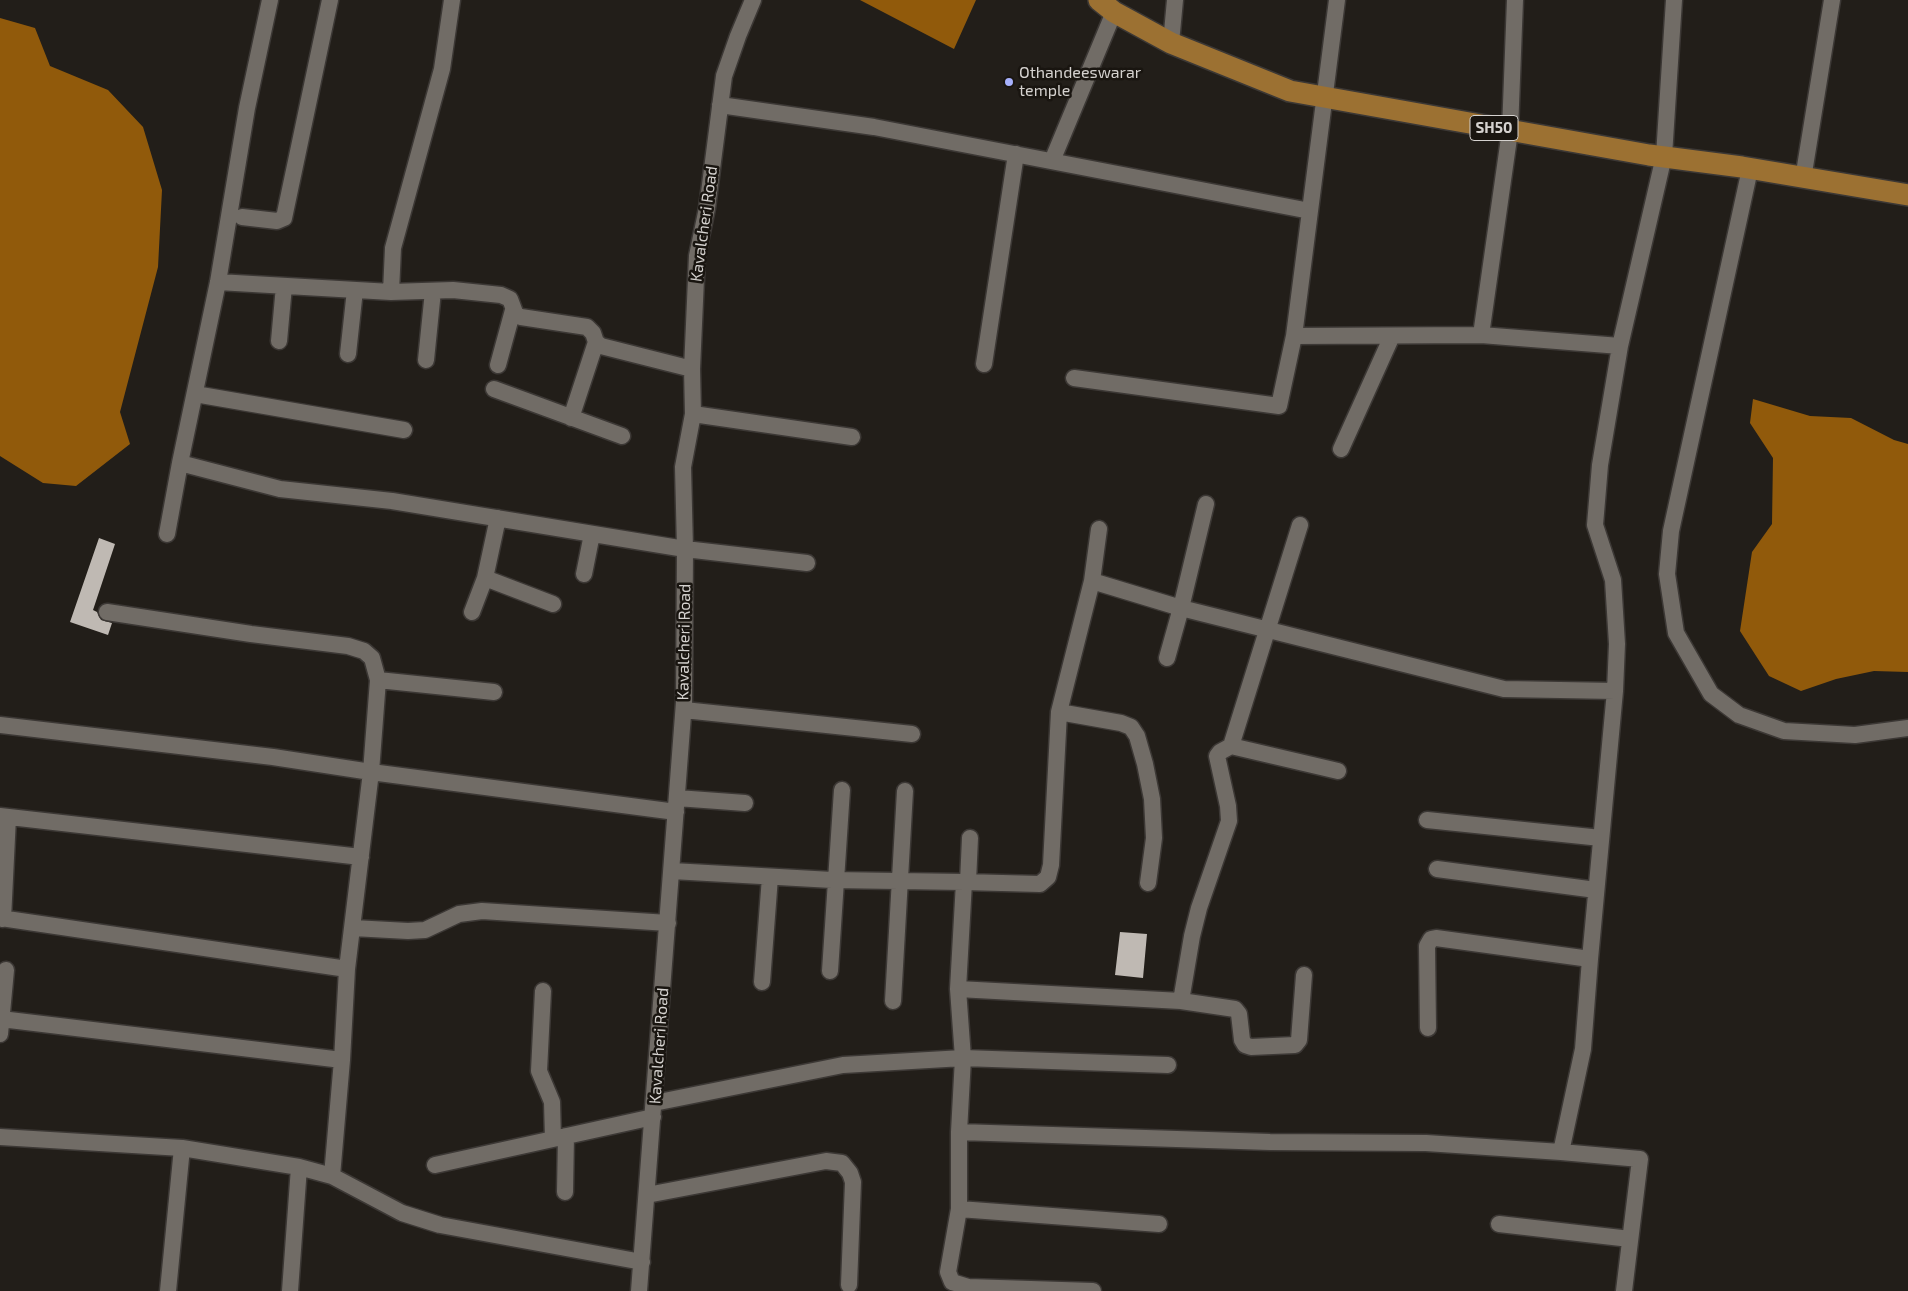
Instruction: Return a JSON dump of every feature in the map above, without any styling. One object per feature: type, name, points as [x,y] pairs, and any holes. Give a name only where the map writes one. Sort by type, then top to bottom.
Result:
[{"type":"main road","name":"SH50","points":[[1106,6],[1171,43],[1290,91],[1510,131],[1908,195]]},
{"type":"street","points":[[167,534],[180,462],[218,282],[247,108],[270,0]]},
{"type":"street","points":[[242,217],[277,221],[284,218],[330,0]]},
{"type":"street","points":[[392,292],[393,248],[442,70],[452,0]]},
{"type":"street","name":"Kavalcheri Road","points":[[639,1291],[684,710],[685,549],[683,467],[693,414],[692,369],[697,256],[707,208],[724,76],[753,0]]},
{"type":"street","points":[[1171,43],[1175,0]]},
{"type":"street","points":[[1074,378],[1280,406],[1294,336],[1337,0]]},
{"type":"street","points":[[1481,334],[1510,131],[1515,0]]},
{"type":"street","points":[[1561,1152],[1583,1049],[1615,691],[1617,644],[1613,580],[1595,525],[1600,465],[1620,346],[1664,156],[1674,0]]},
{"type":"street","points":[[1802,179],[1832,0]]},
{"type":"street","points":[[1052,161],[1106,6]]},
{"type":"street","points":[[720,105],[874,127],[1310,211]]},
{"type":"street","points":[[984,364],[1016,154]]},
{"type":"street","points":[[1750,169],[1671,531],[1667,574],[1676,633],[1711,694],[1739,716],[1784,731],[1855,735],[1908,728]]},
{"type":"street","points":[[218,282],[392,292],[453,290],[505,296],[510,299],[516,315],[521,317],[587,327],[593,333],[596,342],[601,346],[692,369]]},
{"type":"street","points":[[279,341],[284,286]]},
{"type":"street","points":[[348,354],[355,290]]},
{"type":"street","points":[[426,360],[433,291]]},
{"type":"street","points":[[498,365],[513,310]]},
{"type":"street","points":[[1294,336],[1481,334],[1620,346]]},
{"type":"street","points":[[1341,448],[1392,336]]},
{"type":"street","points":[[571,418],[596,342]]},
{"type":"street","points":[[494,389],[622,436]]},
{"type":"street","points":[[195,394],[404,430]]},
{"type":"street","points":[[693,414],[852,437]]},
{"type":"street","points":[[180,462],[280,489],[392,501],[685,549],[807,563]]},
{"type":"street","points":[[1167,658],[1206,504]]},
{"type":"street","points":[[472,612],[485,578],[498,518]]},
{"type":"street","points":[[1231,746],[1300,525]]},
{"type":"street","points":[[672,871],[837,880],[1040,884],[1048,877],[1051,865],[1060,712],[1092,581],[1099,529]]},
{"type":"street","points":[[584,574],[592,534]]},
{"type":"street","points":[[485,578],[554,604]]},
{"type":"street","points":[[1092,581],[1181,608],[1504,690],[1615,691]]},
{"type":"street","points":[[107,612],[135,618],[348,646],[364,651],[372,658],[378,680],[371,772],[347,969],[342,1060],[332,1176]]},
{"type":"street","points":[[378,680],[494,692]]},
{"type":"street","points":[[684,710],[912,734]]},
{"type":"street","points":[[1060,712],[1121,723],[1131,727],[1137,736],[1152,799],[1154,838],[1148,882]]},
{"type":"street","points":[[0,725],[273,757],[371,772],[676,805],[745,804]]},
{"type":"street","points":[[1181,1001],[1192,936],[1199,908],[1229,821],[1228,806],[1218,756],[1220,752],[1231,746],[1338,772]]},
{"type":"street","points":[[830,971],[842,790]]},
{"type":"street","points":[[894,1001],[904,791]]},
{"type":"street","points":[[347,969],[2,918],[4,817],[361,857]]},
{"type":"street","points":[[1427,820],[1601,838]]},
{"type":"street","points":[[970,838],[958,989],[963,1058],[959,1132],[959,1209],[948,1272],[952,1282],[968,1287],[1093,1291]]},
{"type":"street","points":[[1437,869],[1596,890]]},
{"type":"street","points":[[762,982],[770,877]]},
{"type":"street","points":[[353,928],[425,930],[459,914],[482,911],[668,923]]},
{"type":"street","points":[[1428,1028],[1427,946],[1431,939],[1436,938],[1590,959]]},
{"type":"street","points":[[6,970],[1,1026],[342,1060]]},
{"type":"street","points":[[958,989],[1181,1001],[1235,1009],[1239,1014],[1242,1040],[1245,1045],[1252,1047],[1295,1045],[1299,1040],[1304,975]]},
{"type":"street","points":[[543,991],[539,1071],[552,1102],[560,1138],[565,1192]]},
{"type":"street","points":[[435,1165],[560,1138],[654,1110],[843,1065],[963,1058],[1168,1065]]},
{"type":"street","points":[[959,1132],[1270,1142],[1426,1143],[1640,1159],[1624,1291]]},
{"type":"street","points":[[0,1137],[182,1148],[299,1167],[332,1176],[402,1213],[440,1225],[642,1262]]},
{"type":"street","points":[[168,1291],[182,1148]]},
{"type":"street","points":[[647,1195],[826,1161],[842,1163],[850,1173],[852,1182],[848,1284]]},
{"type":"street","points":[[290,1291],[299,1167]]},
{"type":"street","points":[[959,1209],[1159,1224]]},
{"type":"street","points":[[1499,1224],[1630,1239]]},
{"type":"shaded area","points":[[860,0],[976,0],[954,49]]},
{"type":"shaded area","points":[[0,18],[35,28],[50,66],[108,90],[143,127],[162,190],[158,267],[120,412],[130,444],[76,486],[43,483],[0,456]]},
{"type":"shaded area","points":[[1753,399],[1810,416],[1851,418],[1894,440],[1908,444],[1908,672],[1874,671],[1836,679],[1801,691],[1769,676],[1740,631],[1752,552],[1772,524],[1773,458],[1750,423]]},
{"type":"building","points":[[99,538],[115,544],[93,610],[97,612],[101,620],[112,623],[108,635],[70,622]]},
{"type":"building","points":[[1120,932],[1147,934],[1143,978],[1115,975]]},
{"type":"place","name":"Othandeeswarar temple","points":[[1009,82]]}]
